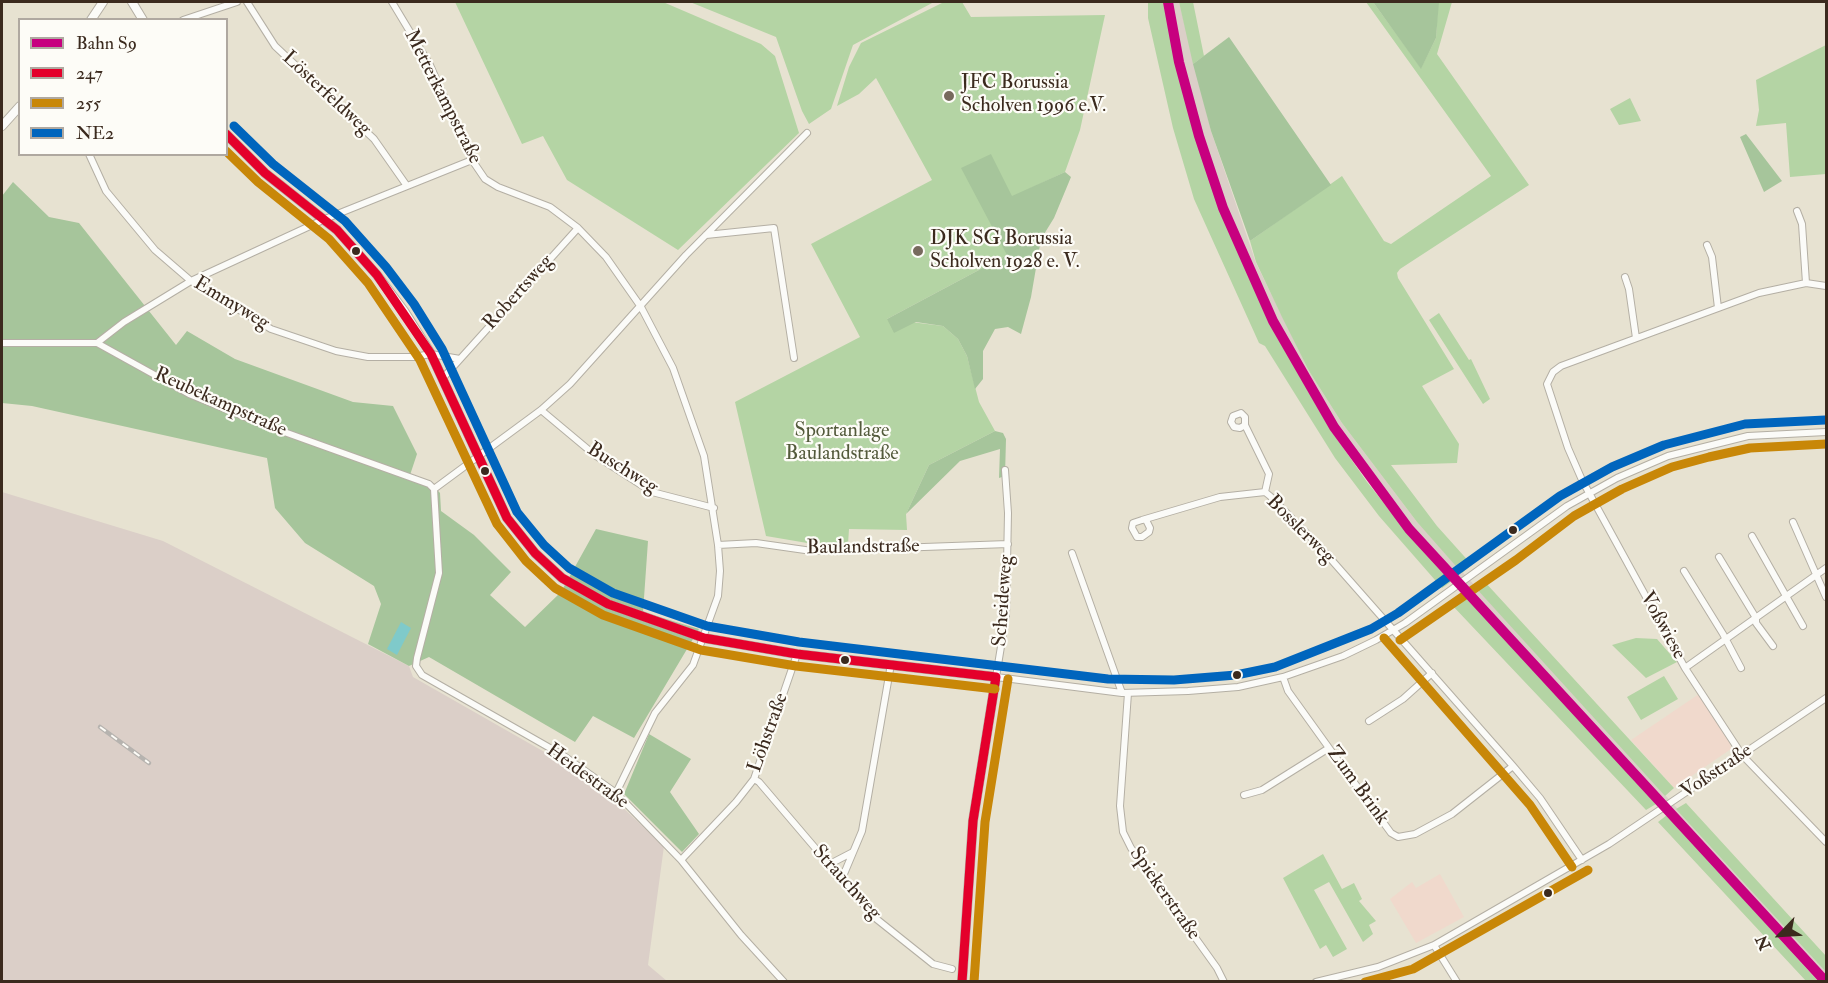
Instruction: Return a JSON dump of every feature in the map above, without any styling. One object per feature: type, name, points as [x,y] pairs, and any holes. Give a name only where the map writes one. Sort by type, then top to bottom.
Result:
[{"type":"street","points":[[92,18],[103,2]]},
{"type":"street","points":[[132,2],[142,18]]},
{"type":"street","points":[[189,18],[237,2]]},
{"type":"street","name":"Lösterfeldweg","points":[[247,2],[275,46],[374,138],[407,186]]},
{"type":"street","name":"Metterkampstraße","points":[[392,2],[430,65],[472,160],[485,179],[550,207],[578,228],[606,257],[641,308],[673,368],[705,456],[718,544],[720,571],[718,596],[693,665],[655,713],[616,793]]},
{"type":"street","points":[[2,126],[18,108]]},
{"type":"street","points":[[434,489],[541,410],[595,359],[706,235],[807,133]]},
{"type":"street","points":[[228,136],[265,172],[325,219],[378,275],[405,311],[443,378],[507,518],[535,553],[562,578],[608,604],[704,638],[797,654],[1125,693],[1206,690],[1283,677],[1344,656],[1393,630],[1589,492],[1668,456],[1706,445],[1772,434],[1827,432]]},
{"type":"street","name":"Emmyweg","points":[[90,156],[106,191],[126,218],[155,250],[191,281],[271,329],[336,351],[368,357],[414,357],[431,354]]},
{"type":"street","points":[[97,343],[124,322],[191,281],[325,219],[472,160]]},
{"type":"street","points":[[1797,211],[1802,224],[1806,283]]},
{"type":"street","name":"Robertsweg","points":[[443,378],[578,228]]},
{"type":"street","points":[[706,235],[774,228],[795,358]]},
{"type":"street","points":[[1707,245],[1713,257],[1718,308]]},
{"type":"street","points":[[1625,277],[1629,289],[1636,338],[1771,289],[1806,283],[1827,286]]},
{"type":"street","name":"Voßwiese","points":[[1636,338],[1562,366],[1552,372],[1547,384],[1568,448],[1589,492],[1685,668],[1742,755],[1827,842]]},
{"type":"street","name":"Reubekampstraße","points":[[2,343],[97,343],[189,394],[262,424],[409,476],[434,489]]},
{"type":"street","points":[[431,354],[460,359]]},
{"type":"street","name":"Buschweg","points":[[541,410],[596,456],[652,492],[714,508]]},
{"type":"street","points":[[1245,425],[1269,474],[1265,492]]},
{"type":"street","name":"Scheideweg","points":[[962,981],[974,811],[1005,636],[1008,544],[1005,470]]},
{"type":"street","name":"Heidestraße","points":[[434,489],[439,573],[417,658],[416,666],[422,675],[564,756],[616,793],[681,860],[741,935],[784,981]]},
{"type":"street","name":"Bosslerweg","points":[[1146,520],[1220,497],[1265,492],[1321,548],[1513,766],[1540,798],[1582,860]]},
{"type":"street","points":[[1793,522],[1818,574],[1817,580],[1827,597]]},
{"type":"street","points":[[1752,536],[1803,626]]},
{"type":"street","name":"Baulandstraße","points":[[718,544],[756,543],[821,550],[1008,544]]},
{"type":"street","points":[[1071,553],[1125,693]]},
{"type":"street","points":[[1719,557],[1756,618],[1756,623],[1773,646]]},
{"type":"street","points":[[1685,668],[1827,568]]},
{"type":"street","points":[[1684,570],[1741,669]]},
{"type":"street","name":"Löhstraße","points":[[681,860],[736,802],[754,779],[797,654]]},
{"type":"street","points":[[841,881],[856,850],[862,831],[891,664]]},
{"type":"street","points":[[1369,721],[1403,699],[1432,674]]},
{"type":"street","name":"Zum Brink","points":[[1283,677],[1288,691],[1391,833],[1402,838],[1415,834],[1452,814],[1513,766]]},
{"type":"street","name":"Spiekerstraße","points":[[1125,693],[1120,807],[1123,831],[1132,850],[1224,981]]},
{"type":"street","name":"Voßstraße","points":[[1316,981],[1378,967],[1434,945],[1582,860],[1827,698]]},
{"type":"street","points":[[1244,795],[1262,790],[1329,748]]},
{"type":"street","name":"Strauchweg","points":[[754,779],[874,916],[933,964],[952,969]]},
{"type":"street","points":[[828,865],[856,850]]},
{"type":"street","points":[[1434,945],[1457,981]]},
{"type":"shaded area","points":[[1164,2],[1179,2],[1211,131],[1256,263],[1309,371],[1342,423],[1417,522],[1826,972],[1826,981],[1818,981],[1406,531],[1330,429],[1269,323],[1219,209],[1195,137]]},
{"type":"shaded area","points":[[2,492],[163,541],[409,666],[413,677],[576,770],[606,792],[664,846],[648,965],[667,981],[2,981]]},
{"type":"shaded area","points":[[1699,694],[1730,742],[1731,749],[1674,788],[1631,740]]},
{"type":"shaded area","points":[[1440,874],[1464,917],[1416,943],[1390,899],[1412,882],[1416,888]]},
{"type":"green space","points":[[455,2],[663,2],[761,44],[775,56],[799,133],[678,250],[567,180],[543,136],[522,144]]},
{"type":"green space","points":[[690,2],[934,2],[853,45],[831,109],[809,124],[802,111],[776,37]]},
{"type":"green space","name":"Sportanlage Baulandstraße","points":[[944,2],[962,2],[971,17],[1105,15],[1080,130],[1065,172],[1012,197],[1007,255],[887,319],[943,326],[958,339],[967,356],[979,402],[995,431],[929,465],[906,514],[907,530],[849,529],[848,544],[819,545],[766,536],[735,402],[860,337],[811,244],[932,180],[876,78],[859,94],[837,106],[849,67],[861,43]]},
{"type":"green space","points":[[1148,2],[1164,2],[1195,137],[1219,209],[1269,323],[1330,429],[1367,482],[1406,531],[1452,581],[1442,588],[1379,516],[1335,458],[1265,346],[1259,343],[1194,199],[1173,128],[1148,18]]},
{"type":"green space","points":[[1179,2],[1193,2],[1204,56],[1193,64]]},
{"type":"green space","points":[[1366,2],[1373,2],[1421,68],[1436,38],[1438,3],[1452,2],[1437,54],[1529,185],[1397,273],[1454,369],[1422,386],[1459,444],[1457,463],[1391,465],[1437,526],[1472,565],[1462,573],[1417,522],[1342,423],[1309,371],[1256,262],[1250,241],[1342,176],[1384,241],[1391,244],[1491,176]]},
{"type":"green space","points":[[1373,2],[1439,2],[1436,38],[1421,69]]},
{"type":"green space","points":[[1229,37],[1331,185],[1250,241],[1211,131],[1193,64]]},
{"type":"green space","points":[[1826,45],[1826,174],[1790,177],[1786,123],[1756,126],[1759,110],[1756,80]]},
{"type":"green space","points":[[1630,98],[1641,121],[1619,125],[1610,109]]},
{"type":"green space","points":[[1746,134],[1782,181],[1764,192],[1740,137]]},
{"type":"green space","points":[[991,154],[1012,196],[1065,172],[1071,177],[1054,218],[1041,239],[1031,297],[1021,334],[1008,327],[995,329],[983,351],[983,379],[975,389],[967,356],[958,339],[943,326],[916,322],[894,333],[887,319],[1007,255],[961,168]]},
{"type":"green space","points":[[13,182],[49,217],[79,223],[176,345],[187,331],[235,359],[353,402],[393,406],[417,454],[410,475],[430,482],[440,493],[441,511],[474,535],[511,572],[490,595],[525,627],[561,592],[596,529],[648,541],[643,612],[699,629],[634,738],[593,716],[575,742],[429,657],[409,666],[368,644],[381,604],[374,586],[305,543],[275,508],[267,458],[32,406],[2,403],[2,196]]},
{"type":"green space","points":[[1439,313],[1469,360],[1471,359],[1490,399],[1483,404],[1429,320]]},
{"type":"green space","points":[[995,431],[1003,433],[1006,439],[1005,476],[999,478],[1000,449],[960,461],[906,514],[929,465]]},
{"type":"green space","points":[[1484,581],[1674,788],[1665,796],[1475,587]]},
{"type":"green space","points":[[1465,594],[1656,804],[1646,810],[1451,604]]},
{"type":"green space","points":[[1636,638],[1657,639],[1677,662],[1646,678],[1612,645]]},
{"type":"green space","points":[[1664,676],[1678,699],[1641,720],[1627,697]]},
{"type":"green space","points":[[649,734],[691,759],[670,792],[699,834],[682,852],[624,794]]},
{"type":"green space","points":[[1686,803],[1826,956],[1826,972],[1676,809]]},
{"type":"green space","points":[[1667,815],[1818,981],[1806,981],[1658,822]]},
{"type":"green space","points":[[1323,854],[1342,889],[1354,883],[1362,899],[1359,901],[1376,921],[1369,925],[1373,934],[1363,942],[1329,882],[1314,890],[1347,949],[1333,957],[1326,945],[1320,949],[1283,878]]},
{"type":"water","points":[[401,622],[411,628],[397,655],[387,649]]},
{"type":"railway","points":[[100,727],[149,763]]},
{"type":"rail line","name":"S9","points":[[1168,2],[1179,62],[1199,136],[1223,208],[1273,321],[1334,427],[1409,529],[1826,982]]},
{"type":"transit line","name":"NE2","points":[[234,126],[273,164],[345,221],[386,267],[414,304],[442,349],[517,512],[544,545],[569,568],[613,593],[707,626],[799,642],[1108,679],[1174,680],[1236,675],[1275,667],[1371,629],[1398,613],[1560,496],[1612,467],[1664,445],[1745,424],[1825,420]]},
{"type":"transit line","name":"247","points":[[228,136],[265,173],[337,230],[377,275],[431,354],[507,518],[535,553],[562,578],[608,604],[704,638],[797,654],[996,677]]},
{"type":"transit line","name":"255","points":[[228,153],[258,182],[329,239],[368,283],[420,360],[497,524],[526,561],[555,588],[603,615],[701,650],[796,666],[995,689]]},
{"type":"transit line","name":"255","points":[[1400,640],[1516,560],[1574,516],[1622,489],[1672,467],[1709,457],[1750,448],[1826,444]]},
{"type":"transit line","name":"255","points":[[1384,638],[1530,805],[1572,867]]},
{"type":"transit line","name":"247","points":[[962,982],[973,821],[996,677]]},
{"type":"transit line","name":"255","points":[[974,982],[985,822],[1008,679]]},
{"type":"transit line","name":"255","points":[[1365,982],[1413,969],[1588,870]]},
{"type":"place","name":"JFC Borussia Scholven 1996 e.V.","points":[[949,96]]},
{"type":"place","name":"DJK SG Borussia Scholven 1928 e. V.","points":[[918,251]]}]
